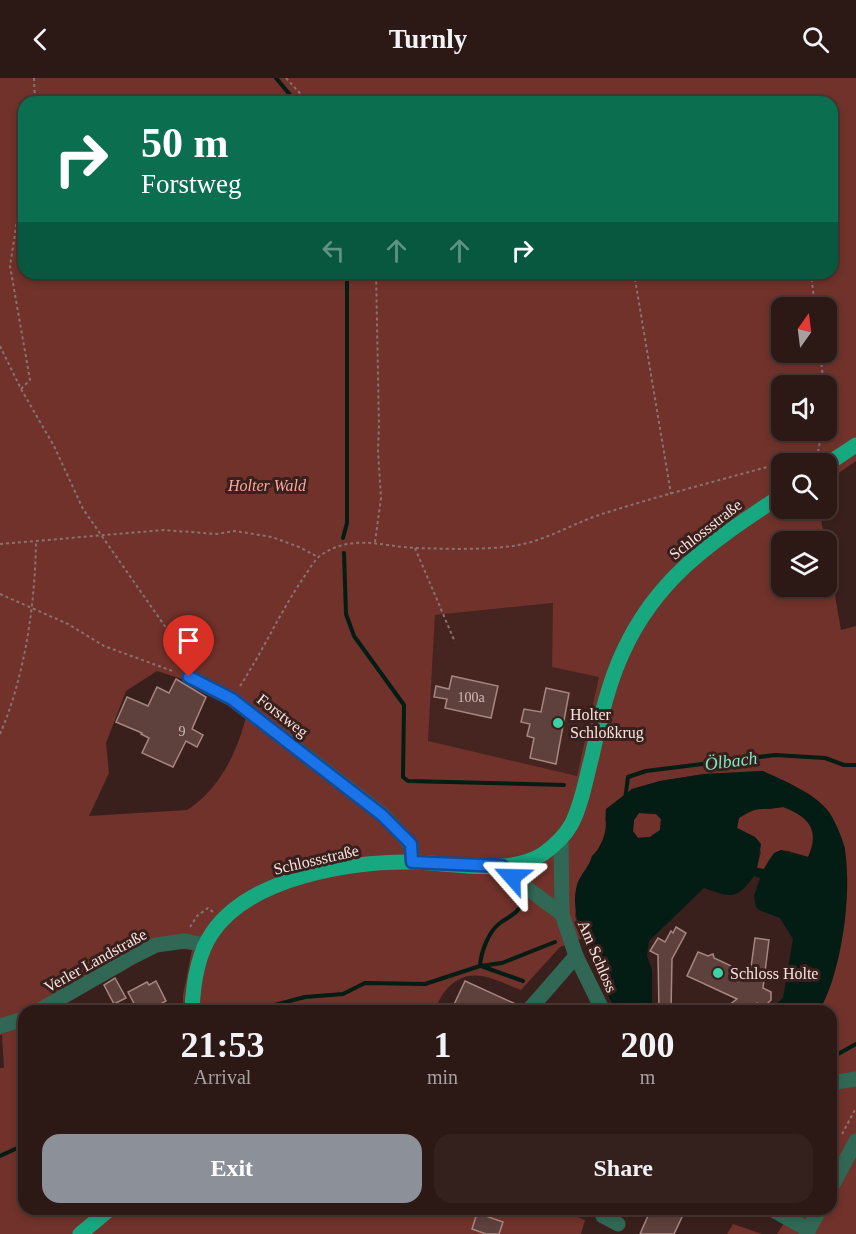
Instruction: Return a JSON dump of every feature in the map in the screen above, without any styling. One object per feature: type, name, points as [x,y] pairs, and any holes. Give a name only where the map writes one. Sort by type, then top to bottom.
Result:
[{"type":"main road","points":[[837,454],[856,445]]},
{"type":"main road","name":"Schlossstraße","points":[[193,1005],[198,963],[205,945],[222,921],[256,894],[301,877],[357,865],[412,862],[502,866],[526,862],[543,854],[561,839],[572,824],[583,792],[608,694],[623,652],[637,626],[665,585],[688,562],[712,542],[771,502]]},
{"type":"main road","points":[[80,1234],[103,1215]]},
{"type":"street","name":"Forstweg","points":[[189,677],[232,699],[382,815],[411,844],[412,862]]},
{"type":"street","name":"Am Schloss","points":[[561,839],[562,914],[576,956],[600,1005]]},
{"type":"street","name":"Am Schloss","points":[[502,866],[512,877],[562,914]]},
{"type":"street","name":"Verler Landstraße","points":[[49,1005],[156,945],[185,942],[205,945]]},
{"type":"street","points":[[533,1005],[576,956]]},
{"type":"street","points":[[0,1026],[18,1021]]},
{"type":"street","points":[[837,1082],[856,1078]]},
{"type":"street","points":[[837,1172],[849,1139]]},
{"type":"street","points":[[604,1215],[618,1224]]},
{"type":"street","points":[[781,1215],[808,1232],[817,1215]]},
{"type":"path","points":[[34,78],[35,96]]},
{"type":"path","points":[[286,78],[302,96]]},
{"type":"path","points":[[18,215],[10,266],[30,380],[21,389]]},
{"type":"path","points":[[375,542],[381,498],[378,451],[376,279]]},
{"type":"path","points":[[635,279],[671,494]]},
{"type":"path","points":[[812,279],[814,297]]},
{"type":"path","points":[[0,346],[21,389],[54,446],[83,510],[185,655],[189,677]]},
{"type":"path","points":[[232,699],[260,656],[286,604],[318,557],[333,548],[355,542],[375,542],[415,548],[512,546],[543,540],[599,515],[771,466]]},
{"type":"path","points":[[0,544],[164,530],[217,534],[236,531],[255,533],[299,547],[318,557]]},
{"type":"path","points":[[0,734],[20,673],[35,585],[36,542]]},
{"type":"path","points":[[415,548],[455,642]]},
{"type":"path","points":[[0,594],[68,624],[104,646],[189,677]]},
{"type":"path","points":[[849,1139],[856,1108]]},
{"type":"shaded area","points":[[553,603],[599,677],[577,777],[428,742],[435,615]]},
{"type":"shaded area","points":[[763,771],[799,788],[816,799],[829,812],[843,841],[847,889],[839,954],[834,975],[822,1005],[775,1005],[783,998],[793,939],[780,918],[756,907],[754,896],[760,878],[754,876],[742,890],[732,895],[704,888],[649,941],[647,956],[652,970],[652,1005],[614,1005],[594,969],[581,935],[575,903],[576,889],[604,837],[606,809],[632,789],[660,781],[704,774]],"holes":[[[783,807],[805,820],[813,832],[812,847],[808,857],[781,850],[774,853],[764,869],[757,868],[761,844],[755,837],[737,828],[739,818],[756,810]],[[639,813],[656,814],[661,819],[660,830],[650,837],[638,838],[633,831],[634,820]]]},
{"type":"green space","name":"Holter Wald","points":[[0,78],[856,78],[856,461],[837,474],[837,453],[771,453],[771,519],[821,519],[823,531],[771,531],[771,597],[835,597],[841,630],[856,626],[856,1234],[777,1234],[789,1215],[837,1215],[837,1005],[822,1005],[835,972],[839,952],[845,847],[763,771],[704,774],[660,781],[632,789],[605,818],[606,828],[603,838],[592,856],[590,866],[583,873],[575,916],[583,938],[560,947],[521,990],[492,978],[473,975],[455,982],[444,992],[437,1005],[183,1005],[192,950],[171,948],[156,952],[63,1005],[18,1005],[18,1215],[572,1215],[585,1220],[581,1234],[0,1234],[0,1068],[4,1068],[2,1035],[0,1035]],"holes":[[[553,603],[552,667],[599,677],[577,776],[428,741],[435,615]],[[157,671],[188,681],[247,714],[233,755],[209,791],[187,810],[89,816],[109,773],[106,743],[126,691]]]},
{"type":"green space","points":[[783,807],[805,819],[812,831],[813,839],[808,857],[787,851],[777,852],[764,869],[757,868],[761,852],[755,837],[737,828],[739,818],[756,808]]},
{"type":"green space","points":[[639,813],[656,814],[661,819],[660,830],[650,837],[638,838],[633,832],[634,820]]},
{"type":"green space","points":[[733,1224],[762,1234],[727,1234]]},
{"type":"building","points":[[452,676],[498,686],[491,718],[445,708],[447,699],[434,697],[436,686],[449,689]]},
{"type":"building","points":[[176,679],[206,697],[192,729],[203,735],[197,747],[186,741],[173,767],[142,753],[149,738],[116,722],[127,697],[148,706],[157,687],[169,693]]},
{"type":"building","points":[[546,688],[569,693],[556,764],[530,758],[534,738],[527,736],[530,724],[521,722],[524,709],[541,712]]},
{"type":"building","points":[[676,927],[686,933],[672,959],[671,1005],[659,1005],[658,955],[650,951],[658,938],[665,942],[671,931],[673,933]]},
{"type":"building","points":[[755,938],[769,940],[763,988],[771,992],[771,1000],[766,1005],[757,1003],[729,1005],[737,999],[687,976],[698,952],[708,956],[713,954],[714,958],[750,975]]},
{"type":"building","points":[[115,978],[126,998],[114,1004],[104,985]]},
{"type":"building","points":[[156,981],[166,1001],[158,1005],[135,1005],[128,992],[147,982],[149,985]]},
{"type":"building","points":[[465,981],[518,1005],[454,1005]]},
{"type":"building","points":[[476,1215],[503,1222],[499,1234],[486,1234],[472,1229]]},
{"type":"building","points":[[648,1215],[683,1215],[674,1234],[640,1234]]},
{"type":"waterway","points":[[276,78],[291,96]]},
{"type":"waterway","points":[[343,538],[347,523],[347,279]]},
{"type":"waterway","points":[[344,553],[346,614],[354,636],[404,705],[403,777],[408,781],[564,785]]},
{"type":"waterway","name":"Ölbach","points":[[625,800],[628,777],[646,771],[775,755],[825,758],[844,765],[856,765]]},
{"type":"waterway","name":"Ölbach","points":[[274,1005],[305,997],[343,994],[365,983],[425,984],[480,966],[484,949],[492,932],[516,912],[523,901]]},
{"type":"waterway","name":"Ölbach","points":[[480,966],[502,963],[555,942]]},
{"type":"waterway","name":"Ölbach","points":[[481,966],[523,981]]},
{"type":"waterway","name":"Ölbach","points":[[837,1055],[856,1044]]},
{"type":"waterway","name":"Ölbach","points":[[0,1156],[18,1148]]},
{"type":"place","name":"Holter Schloßkrug","points":[[558,723]]},
{"type":"place","name":"Schloss Holte","points":[[718,973]]},
{"type":"route","points":[[189,677],[232,699],[382,815],[411,844],[412,862],[502,866],[512,877]]}]
